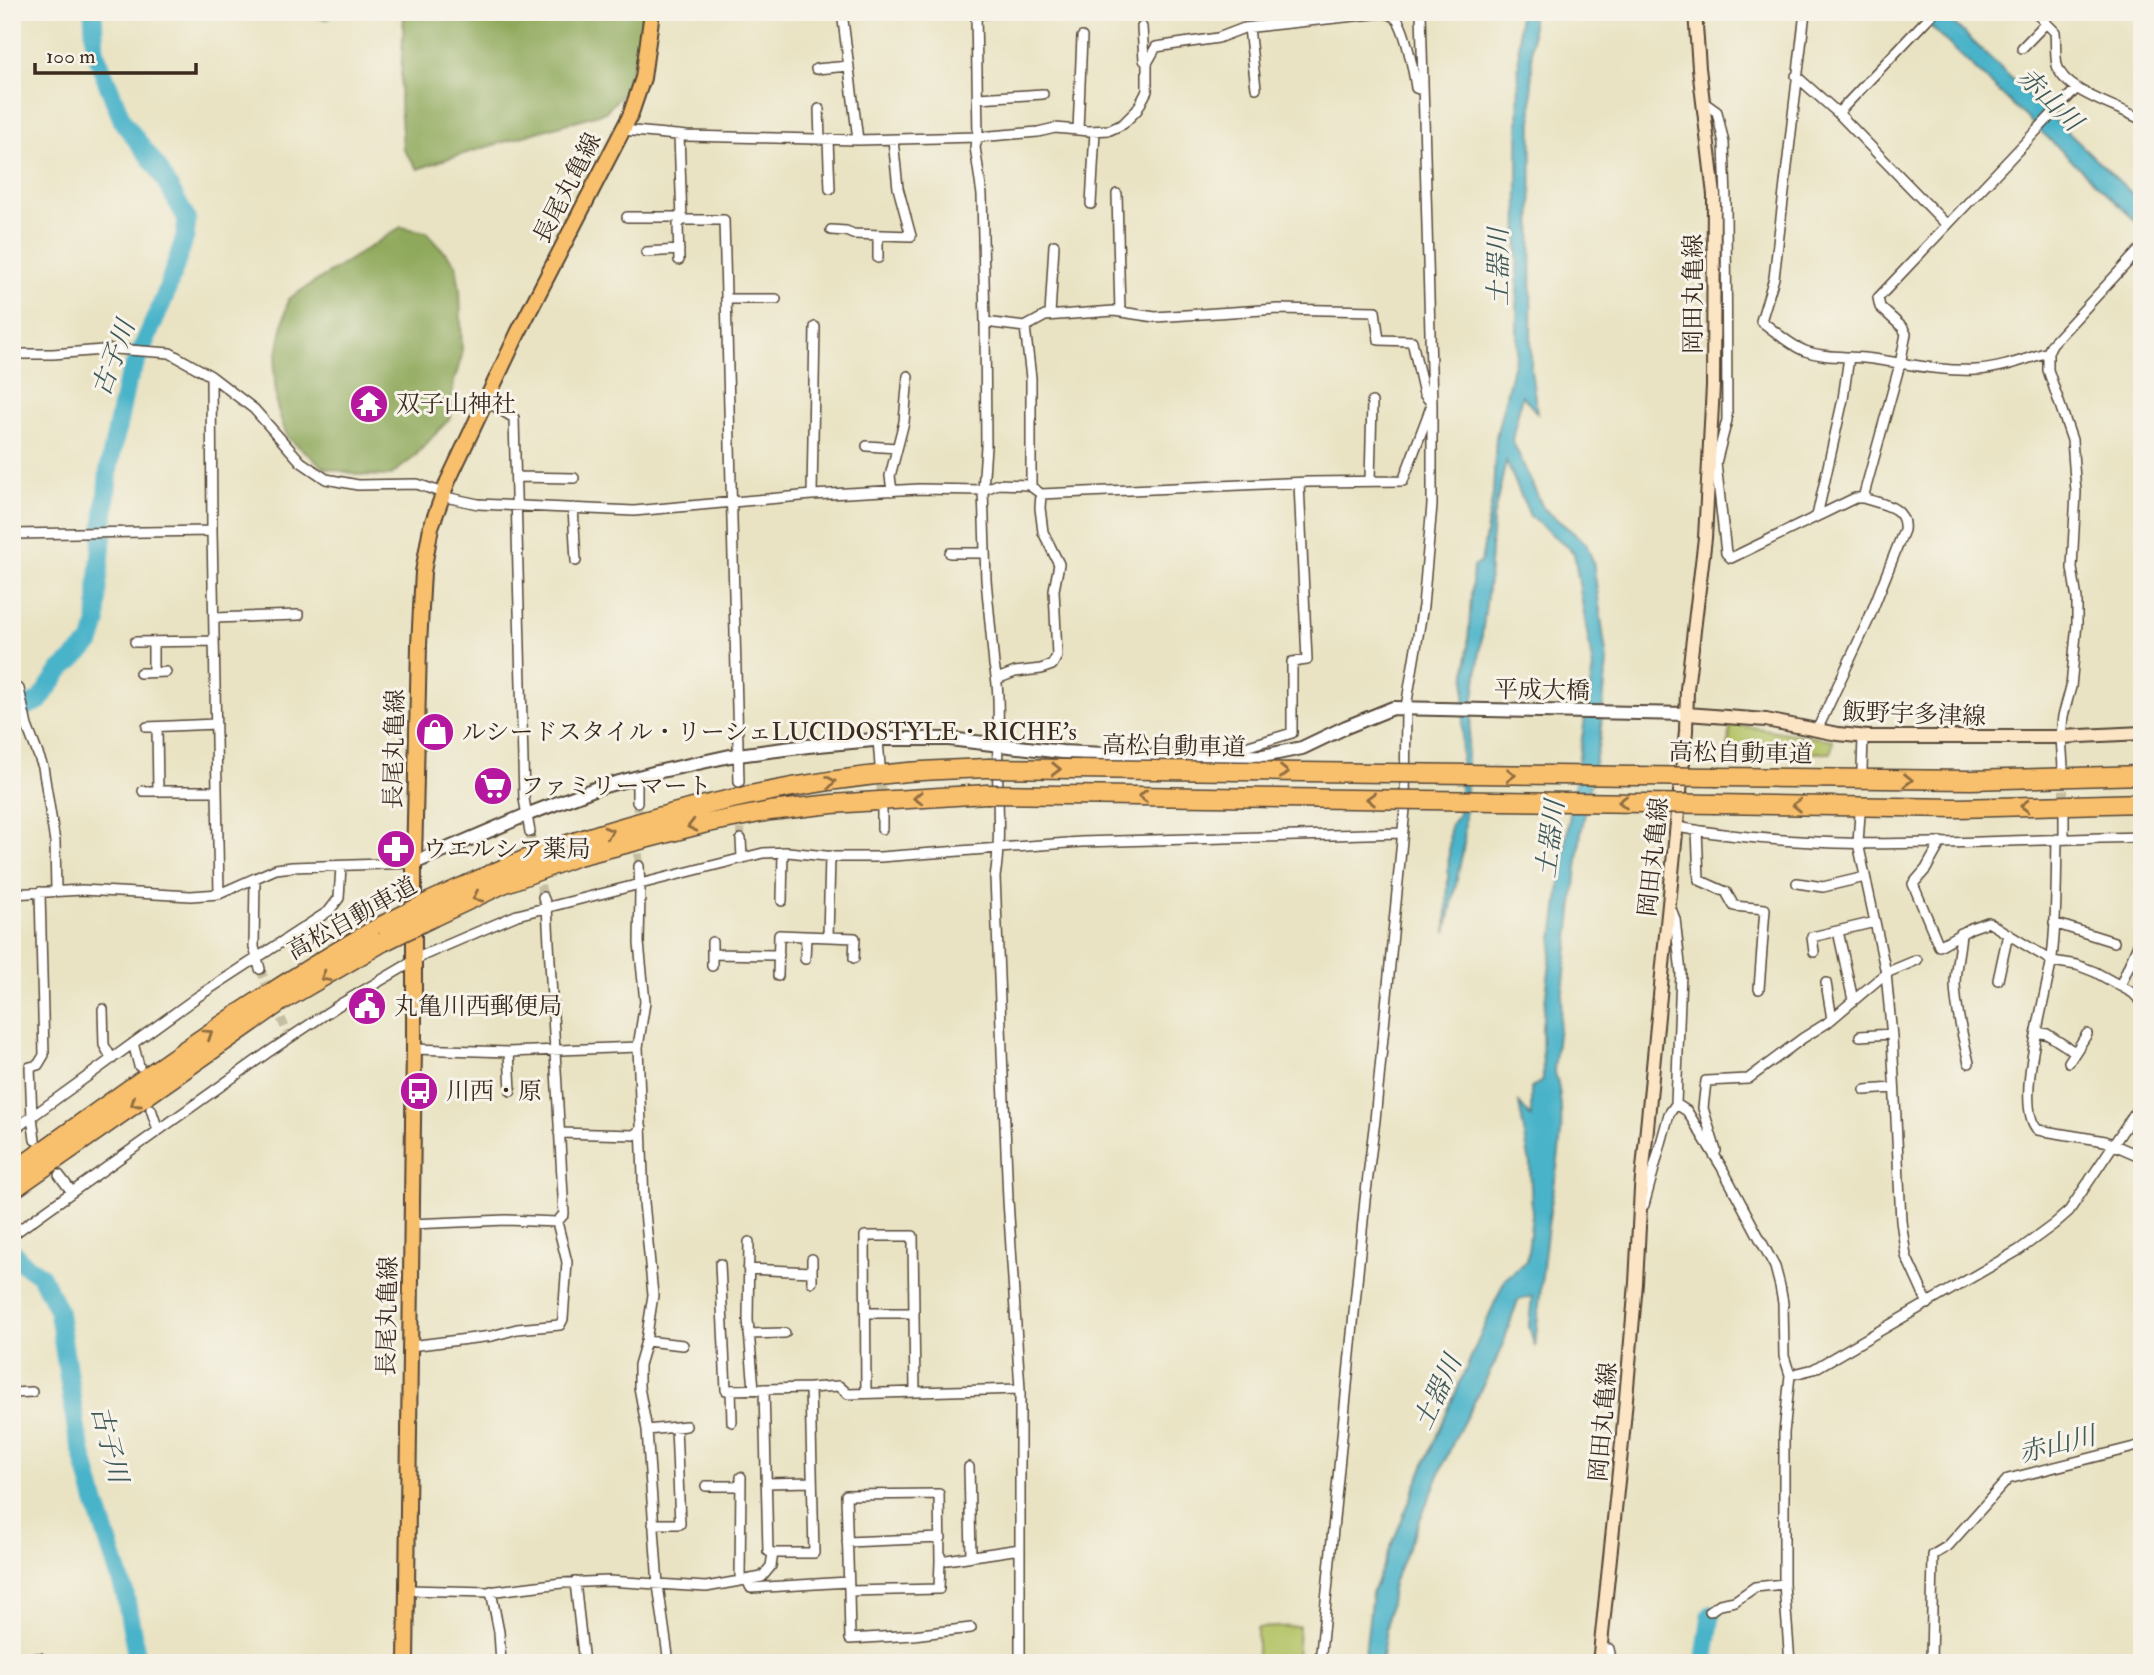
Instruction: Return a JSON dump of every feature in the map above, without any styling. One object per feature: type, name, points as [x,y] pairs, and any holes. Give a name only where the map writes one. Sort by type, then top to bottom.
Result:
[{"type":"highway","name":"高松自動車道","points":[[12,1173],[174,1057],[307,969],[432,909],[497,871],[573,842],[700,806],[831,782],[907,772],[988,768],[1971,780],[2142,775]]},
{"type":"highway","name":"高松自動車道","points":[[432,909],[578,856],[703,824],[770,811],[832,804],[986,794],[1958,808],[2142,803]]},
{"type":"highway","name":"高松自動車道","points":[[12,1190],[383,933]]},
{"type":"main road","name":"長尾丸亀線","points":[[406,1663],[414,863],[423,572],[432,527],[443,493],[518,333],[630,116],[643,78],[652,12]]},
{"type":"main road","name":"岡田丸亀線","points":[[1600,1663],[1625,1419],[1640,1219],[1687,714],[1687,689],[1713,462],[1714,195],[1695,12]]},
{"type":"main road","name":"飯野宇多津線","points":[[1687,714],[1766,720],[1863,736],[2061,737],[2142,733]]},
{"type":"street","points":[[842,12],[858,140]]},
{"type":"street","points":[[1009,12],[976,13],[978,136],[975,147],[982,195],[985,553],[999,724],[1000,848],[995,877],[1008,1200],[1020,1389],[1020,1663]]},
{"type":"street","points":[[1320,1663],[1375,1120],[1411,707],[1432,505],[1432,404],[1421,12]]},
{"type":"street","points":[[1805,12],[1774,278],[1761,321],[1804,351],[1900,364],[1975,370],[2008,365],[2049,352]]},
{"type":"street","points":[[1839,113],[1934,12]]},
{"type":"street","points":[[2035,12],[2055,32],[2057,65],[2061,75],[2076,89],[2142,120]]},
{"type":"street","points":[[623,130],[679,135],[824,140],[978,136],[1038,132],[1055,128],[1110,130],[1123,124],[1137,110],[1147,91],[1147,63],[1156,47],[1218,38],[1249,28],[1361,14],[1384,13],[1392,15],[1398,21],[1404,33],[1416,88],[1422,90]]},
{"type":"street","points":[[2022,48],[2046,23]]},
{"type":"street","points":[[1142,27],[1144,60],[1147,63]]},
{"type":"street","points":[[1249,28],[1256,88]]},
{"type":"street","points":[[1078,130],[1082,37]]},
{"type":"street","points":[[816,69],[849,66]]},
{"type":"street","points":[[1796,76],[1839,113],[1947,225]]},
{"type":"street","points":[[1863,498],[1906,334],[1880,307],[1878,299],[2076,89]]},
{"type":"street","points":[[978,97],[1043,94]]},
{"type":"street","points":[[819,109],[830,189]]},
{"type":"street","points":[[1091,204],[1095,131]]},
{"type":"street","points":[[679,135],[682,218],[678,225],[679,260]]},
{"type":"street","points":[[831,230],[853,234],[911,236],[898,188],[893,140]]},
{"type":"street","points":[[1117,194],[1120,312]]},
{"type":"street","points":[[627,217],[724,220],[739,782]]},
{"type":"street","points":[[878,235],[878,258]]},
{"type":"street","points":[[1050,315],[1054,244]]},
{"type":"street","points":[[2063,767],[2063,716],[2071,687],[2077,623],[2077,599],[2072,568],[2076,492],[2072,440],[2049,370],[2049,352],[2052,344],[2142,247]]},
{"type":"street","points":[[646,252],[679,250]]},
{"type":"street","points":[[726,299],[776,299]]},
{"type":"street","points":[[985,322],[1025,327],[1050,315],[1120,312],[1155,317],[1278,309],[1375,311],[1380,340],[1412,341],[1424,394],[1432,404]]},
{"type":"street","points":[[812,495],[815,327]]},
{"type":"street","points":[[1025,327],[1031,378],[1031,486]]},
{"type":"street","points":[[12,354],[53,355],[132,349],[170,352],[211,376],[254,409],[301,462],[326,479],[358,485],[417,484],[450,498],[478,504],[573,508],[634,510],[812,495],[919,489],[983,490],[998,484],[1031,486],[1041,494],[1403,481],[1432,404]]},
{"type":"street","points":[[1817,516],[1843,399],[1849,357]]},
{"type":"street","points":[[211,376],[219,894]]},
{"type":"street","points":[[892,491],[890,476],[904,422],[908,376]]},
{"type":"street","points":[[486,401],[514,418],[524,799],[530,832]]},
{"type":"street","points":[[1370,481],[1372,402]]},
{"type":"street","points":[[867,446],[897,447]]},
{"type":"street","points":[[1713,462],[1726,553],[1731,558],[1855,498],[1896,509],[1902,514],[1904,530],[1868,621],[1817,730]]},
{"type":"street","points":[[516,477],[574,478]]},
{"type":"street","points":[[1234,756],[1242,748],[1292,733],[1292,662],[1307,660],[1299,483]]},
{"type":"street","points":[[997,679],[1015,672],[1052,665],[1057,656],[1054,590],[1059,564],[1044,532],[1041,494]]},
{"type":"street","points":[[573,508],[576,561]]},
{"type":"street","points":[[12,534],[212,531]]},
{"type":"street","points":[[950,553],[985,553]]},
{"type":"street","points":[[214,618],[299,615]]},
{"type":"street","points":[[135,642],[214,641]]},
{"type":"street","points":[[153,642],[153,673]]},
{"type":"street","points":[[140,673],[166,672]]},
{"type":"street","points":[[17,694],[43,767],[55,842],[56,891]]},
{"type":"street","name":"平成大橋","points":[[414,863],[597,788],[737,755],[878,739],[949,740],[1062,752],[1170,757],[1263,756],[1302,748],[1393,708],[1687,714]]},
{"type":"street","points":[[158,791],[152,727],[216,724]]},
{"type":"street","points":[[1862,770],[1863,736]]},
{"type":"street","points":[[878,739],[880,766]]},
{"type":"street","points":[[637,777],[638,802]]},
{"type":"street","points":[[143,791],[217,790]]},
{"type":"street","points":[[882,811],[882,829]]},
{"type":"street","points":[[2064,811],[2052,961],[2036,1032],[2029,1117],[2038,1130],[2105,1141],[2142,1157]]},
{"type":"street","points":[[1860,814],[1858,843],[1886,973],[1901,1220],[1906,1256],[1928,1304]]},
{"type":"street","points":[[1677,827],[1723,835],[1858,843],[2142,837]]},
{"type":"street","points":[[1697,830],[1699,880],[1726,892],[1734,906],[1765,909],[1759,989]]},
{"type":"street","points":[[14,1234],[289,1035],[414,961],[517,915],[764,853],[880,857],[1081,842],[1401,833]]},
{"type":"street","points":[[741,839],[742,859]]},
{"type":"street","points":[[1941,842],[1926,869],[1913,884],[1939,946],[1987,922],[2052,961],[2086,968],[2133,993],[2142,1002]]},
{"type":"street","points":[[782,901],[783,852]]},
{"type":"street","points":[[828,937],[830,856]]},
{"type":"street","points":[[12,894],[82,890],[191,896],[219,894],[276,869],[414,863]]},
{"type":"street","points":[[639,866],[639,943],[645,1002],[638,1047],[644,1202],[653,1295],[646,1341],[639,1365],[639,1387],[647,1430],[658,1585],[669,1663]]},
{"type":"street","points":[[12,1131],[197,997],[335,906],[339,898],[341,867]]},
{"type":"street","points":[[1797,883],[1823,887],[1864,877]]},
{"type":"street","points":[[254,878],[254,947],[260,969]]},
{"type":"street","points":[[35,1140],[30,1067],[38,1065],[44,1055],[40,892]]},
{"type":"street","points":[[543,897],[547,907],[564,1214],[557,1222]]},
{"type":"street","points":[[1640,1219],[1669,1114],[1676,1104],[1681,973],[1675,919],[1669,904]]},
{"type":"street","points":[[1814,952],[1812,937],[1875,922]]},
{"type":"street","points":[[2054,923],[2114,942]]},
{"type":"street","points":[[1838,931],[1853,1000]]},
{"type":"street","points":[[1961,933],[1955,981],[1957,1007],[1969,1063]]},
{"type":"street","points":[[1998,980],[2008,934]]},
{"type":"street","points":[[2120,986],[2142,935]]},
{"type":"street","points":[[778,976],[779,936],[855,938],[854,958]]},
{"type":"street","points":[[806,937],[806,960]]},
{"type":"street","points":[[712,942],[712,966]]},
{"type":"street","points":[[712,954],[779,955]]},
{"type":"street","points":[[1721,1166],[1703,1108],[1706,1081],[1748,1079],[1832,1019],[1886,973],[1917,960]]},
{"type":"street","points":[[1826,983],[1832,1019]]},
{"type":"street","points":[[103,1009],[104,1045],[112,1059]]},
{"type":"street","points":[[2036,1032],[2047,1034],[2075,1052]]},
{"type":"street","points":[[1860,1036],[1891,1034]]},
{"type":"street","points":[[2069,1062],[2087,1034]]},
{"type":"street","points":[[134,1043],[139,1066]]},
{"type":"street","points":[[414,1049],[509,1052],[638,1047]]},
{"type":"street","points":[[509,1052],[511,1091]]},
{"type":"street","points":[[1865,1090],[1894,1088]]},
{"type":"street","points":[[1790,1375],[1814,1370],[2019,1250],[2053,1225],[2069,1211],[2142,1102]]},
{"type":"street","points":[[1676,1104],[1687,1111],[1721,1166],[1775,1267],[1783,1303],[1784,1356],[1790,1375],[1784,1433],[1784,1584],[1790,1663]]},
{"type":"street","points":[[151,1109],[158,1130]]},
{"type":"street","points":[[559,1133],[634,1135],[642,1128]]},
{"type":"street","points":[[59,1175],[72,1192]]},
{"type":"street","points":[[411,1224],[506,1220],[557,1222]]},
{"type":"street","points":[[410,1346],[560,1325],[563,1319],[567,1262],[557,1222]]},
{"type":"street","points":[[866,1393],[865,1237],[913,1236],[915,1392]]},
{"type":"street","points":[[749,1242],[749,1334],[759,1389],[768,1551],[773,1553],[814,1553],[810,1388]]},
{"type":"street","points":[[812,1259],[812,1282]]},
{"type":"street","points":[[720,1264],[726,1390],[839,1386],[848,1394],[1020,1389]]},
{"type":"street","points":[[748,1269],[811,1272]]},
{"type":"street","points":[[866,1312],[914,1313]]},
{"type":"street","points":[[749,1334],[785,1333]]},
{"type":"street","points":[[646,1341],[683,1345]]},
{"type":"street","points":[[731,1390],[732,1422]]},
{"type":"street","points":[[12,1393],[32,1392]]},
{"type":"street","points":[[647,1430],[681,1427],[680,1524],[653,1524]]},
{"type":"street","points":[[1931,1663],[1933,1555],[1948,1546],[2008,1479],[2142,1445]]},
{"type":"street","points":[[969,1467],[971,1556]]},
{"type":"street","points":[[706,1486],[741,1481],[735,1537],[743,1580],[751,1588],[848,1587],[939,1589],[939,1494],[846,1495],[848,1587],[850,1639],[971,1628]]},
{"type":"street","points":[[766,1483],[812,1482]]},
{"type":"street","points":[[847,1542],[941,1538]]},
{"type":"street","points":[[940,1561],[1020,1549]]},
{"type":"street","points":[[406,1590],[491,1591],[608,1581],[706,1587],[762,1577],[771,1566],[773,1553]]},
{"type":"street","points":[[575,1582],[584,1663]]},
{"type":"street","points":[[1710,1611],[1720,1604],[1735,1601],[1755,1587],[1784,1584]]},
{"type":"street","points":[[491,1591],[499,1632],[500,1663]]},
{"type":"street","points":[[1601,1648],[1609,1649],[1612,1663]]},
{"type":"street","points":[[12,1660],[40,1658]]},
{"type":"green space","points":[[404,12],[644,12],[633,67],[624,93],[605,112],[418,169],[403,149],[400,101]]},
{"type":"green space","points":[[401,227],[426,232],[456,264],[460,290],[462,355],[453,385],[451,417],[413,458],[390,476],[362,475],[325,468],[287,437],[277,407],[274,369],[288,299]]},
{"type":"green space","points":[[1731,724],[1833,740],[1831,753],[1727,754]]},
{"type":"green space","points":[[1299,1626],[1297,1663],[1257,1663],[1257,1628]]},
{"type":"water","points":[[283,12],[334,12],[328,19]]},
{"type":"water","points":[[1519,12],[1532,12],[1531,370],[1537,413],[1522,395],[1512,440],[1543,508],[1586,543],[1593,562],[1607,661],[1600,737],[1581,833],[1554,1069],[1561,1106],[1560,1143],[1535,1347],[1529,1326],[1532,1296],[1518,1300],[1500,1353],[1454,1440],[1393,1583],[1381,1663],[1364,1663],[1372,1593],[1505,1279],[1527,1261],[1532,1214],[1530,1164],[1519,1103],[1531,1117],[1531,1088],[1543,1080],[1542,1026],[1565,846],[1593,668],[1574,553],[1530,516],[1506,461],[1493,519],[1489,580],[1467,753],[1464,845],[1446,933],[1450,826],[1459,814],[1473,567],[1481,562],[1493,494],[1496,437],[1517,350]]},
{"type":"water","points":[[1915,12],[1942,12],[2142,203],[2142,227]]},
{"type":"waterway","name":"古子川","points":[[12,712],[39,701],[59,672],[91,643],[97,624],[98,583],[109,467],[126,385],[165,296],[185,237],[187,219],[158,168],[123,122],[95,52],[93,12]]},
{"type":"waterway","name":"古子川","points":[[12,1251],[20,1261],[41,1276],[58,1310],[77,1433],[125,1594],[138,1663]]},
{"type":"waterway","name":"赤山川","points":[[1704,1663],[1711,1615]]},
{"type":"tunnel","points":[[880,772],[882,803]]},
{"type":"tunnel","points":[[2063,776],[2064,807]]},
{"type":"tunnel","points":[[637,802],[638,826]]},
{"type":"tunnel","points":[[740,815],[741,839]]},
{"type":"tunnel","points":[[530,832],[543,897]]},
{"type":"tunnel","points":[[638,840],[639,866]]},
{"type":"tunnel","points":[[260,969],[287,1032]]},
{"type":"place","name":"双子山神社","points":[[369,404]]},
{"type":"place","name":"ルシードスタイル・リーシェLUCIDOSTYLE・RICHE's","points":[[435,732]]},
{"type":"place","name":"ファミリーマート","points":[[493,786]]},
{"type":"place","name":"ウエルシア薬局","points":[[396,849]]},
{"type":"place","name":"丸亀川西郵便局","points":[[367,1006]]},
{"type":"place","name":"川西・原","points":[[419,1091]]},
{"type":"water label","name":"土器川","points":[[1498,267]]},
{"type":"water label","name":"土器川","points":[[1550,839]]},
{"type":"water label","name":"土器川","points":[[1437,1392]]}]
